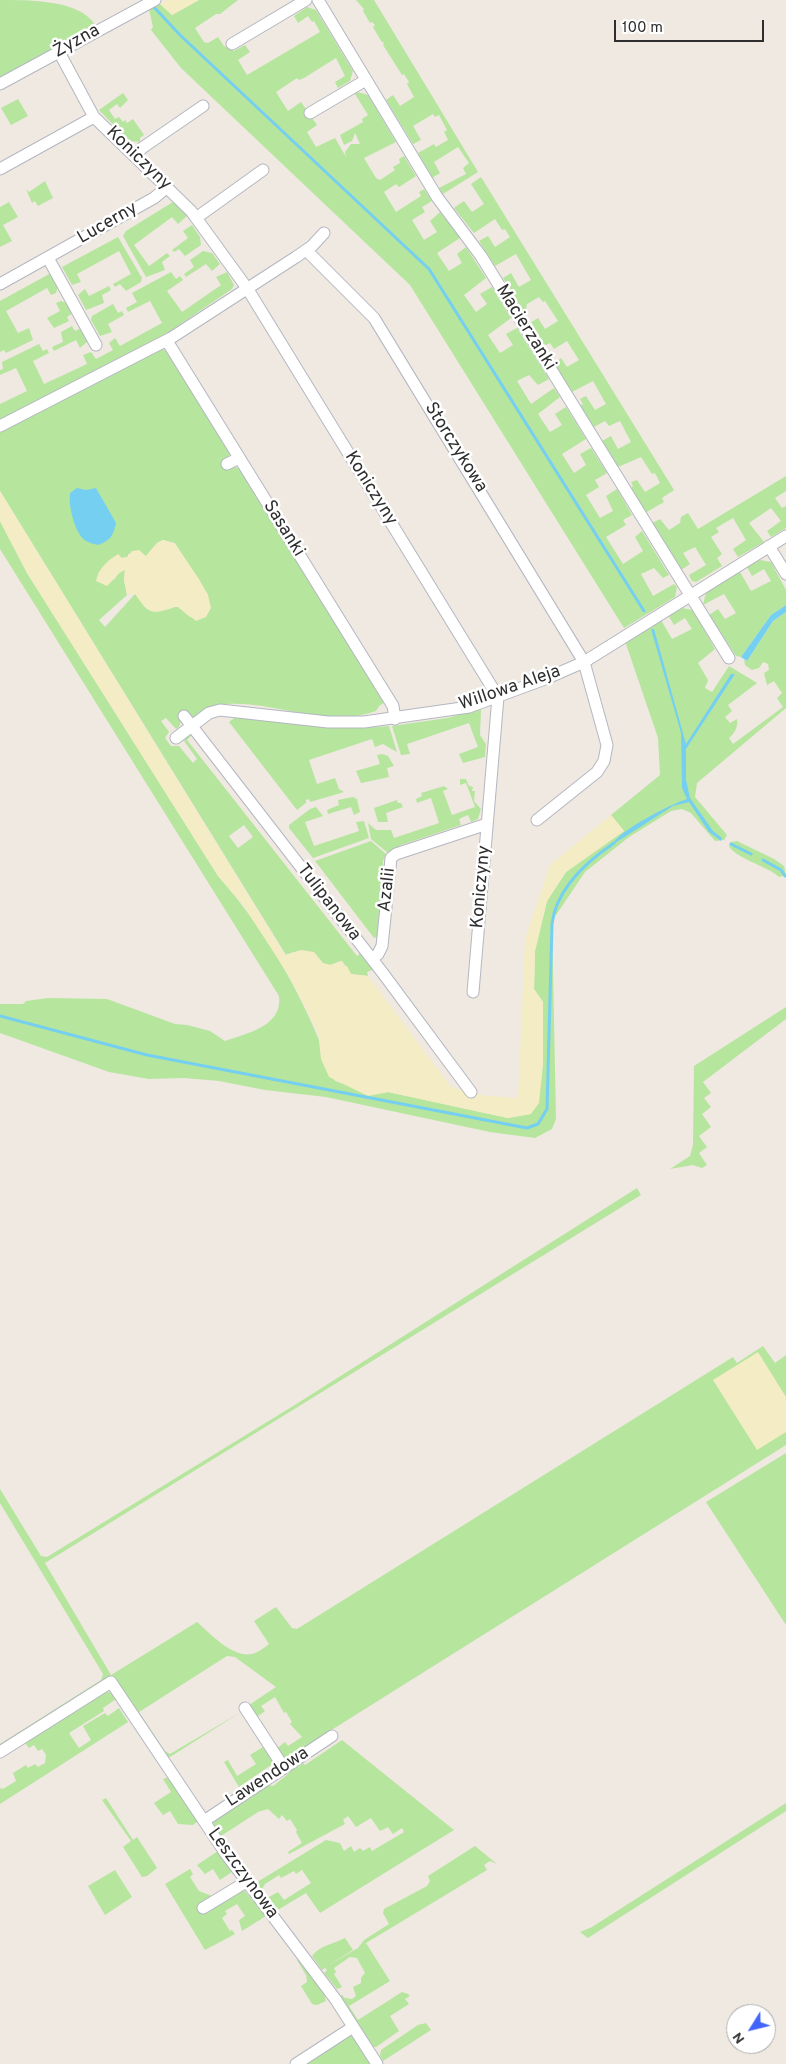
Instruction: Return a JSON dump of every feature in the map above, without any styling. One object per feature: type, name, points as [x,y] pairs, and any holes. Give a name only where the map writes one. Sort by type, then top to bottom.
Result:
[{"type":"street","points":[[232,44],[306,0]]},
{"type":"street","name":"Macierzanki","points":[[318,0],[437,197],[481,256],[729,658]]},
{"type":"street","name":"Żyzna","points":[[0,84],[149,3]]},
{"type":"street","name":"Koniczyny","points":[[59,52],[94,117],[167,187],[196,218],[246,288],[498,697],[473,992]]},
{"type":"street","points":[[310,113],[366,80]]},
{"type":"street","points":[[135,156],[142,148],[203,106]]},
{"type":"street","points":[[0,169],[94,117]]},
{"type":"street","points":[[196,218],[263,170]]},
{"type":"street","name":"Lucerny","points":[[0,284],[154,198],[167,187]]},
{"type":"street","points":[[0,426],[167,341],[306,250],[324,233]]},
{"type":"street","name":"Storczykowa","points":[[306,250],[374,318],[584,662],[607,745],[604,761],[597,772],[537,820]]},
{"type":"street","points":[[48,258],[96,346]]},
{"type":"street","name":"Sasanki","points":[[167,341],[393,706],[395,719]]},
{"type":"street","points":[[227,464],[239,458]]},
{"type":"street","name":"Willowa Aleja","points":[[176,738],[210,713],[220,710],[279,712],[337,722],[364,722],[468,707],[498,697],[584,662],[786,536]]},
{"type":"street","points":[[769,546],[786,574]]},
{"type":"street","name":"Tulipanowa","points":[[184,716],[372,959],[470,1092]]},
{"type":"street","name":"Azalii","points":[[372,959],[378,954],[382,946],[391,858],[396,854],[435,840],[487,824]]},
{"type":"street","name":"Leszczynowa","points":[[0,1752],[111,1682],[246,1882],[333,1996],[377,2064]]},
{"type":"street","points":[[245,1708],[284,1768]]},
{"type":"street","name":"Lawendowa","points":[[204,1821],[332,1736]]},
{"type":"street","points":[[203,1908],[246,1882]]},
{"type":"street","points":[[296,2064],[353,2027]]},
{"type":"green space","points":[[0,0],[39,1],[65,6],[86,15],[94,23],[91,27],[0,78]]},
{"type":"green space","points":[[199,0],[238,0],[220,14],[216,14],[195,28],[204,42],[208,43],[218,37],[224,46],[234,51],[245,45],[250,52],[238,60],[247,75],[320,32],[314,21],[312,22],[308,16],[298,23],[294,16],[307,7],[316,10],[353,71],[350,81],[338,88],[335,82],[345,76],[336,58],[304,78],[299,80],[297,78],[276,92],[288,111],[301,102],[317,125],[307,132],[316,147],[335,138],[346,157],[345,152],[351,144],[360,144],[355,133],[352,141],[344,145],[340,135],[363,122],[362,119],[368,115],[355,94],[357,92],[368,95],[396,142],[364,158],[376,178],[380,180],[395,170],[393,167],[400,163],[399,159],[404,156],[416,176],[399,187],[396,184],[384,192],[396,212],[421,196],[419,192],[424,189],[432,201],[422,207],[425,212],[412,220],[424,240],[437,232],[430,221],[440,212],[460,238],[437,253],[449,271],[462,263],[457,254],[466,247],[486,278],[464,295],[476,312],[487,304],[480,294],[492,287],[511,318],[488,335],[500,353],[513,345],[506,334],[517,328],[549,379],[538,385],[529,375],[517,381],[531,404],[554,388],[560,397],[538,414],[550,432],[562,425],[555,414],[566,407],[586,439],[562,454],[574,473],[586,465],[580,454],[591,448],[607,473],[595,480],[599,487],[586,495],[600,518],[613,511],[606,496],[617,489],[632,515],[623,520],[626,525],[606,537],[623,564],[643,551],[635,537],[642,531],[669,575],[663,578],[654,568],[641,574],[653,596],[674,584],[677,587],[675,597],[624,628],[410,285],[181,68],[151,30],[153,27],[149,9],[160,4],[172,15]]},
{"type":"green space","points":[[356,0],[374,0],[478,172],[443,194],[439,188],[466,174],[463,168],[469,163],[458,147],[434,162],[440,173],[432,178],[418,153],[434,144],[436,147],[448,140],[444,132],[447,130],[439,115],[435,117],[433,114],[413,126],[421,140],[413,144],[386,100],[393,95],[400,106],[414,97],[407,84],[409,82],[404,74],[402,75],[383,45],[384,43],[373,27],[375,25],[372,22],[370,23],[363,11],[364,9]]},
{"type":"green space","points":[[123,93],[128,100],[120,108],[117,104],[109,110],[115,119],[119,117],[123,122],[125,120],[127,123],[133,119],[144,135],[140,138],[140,142],[129,141],[99,110]]},
{"type":"green space","points":[[18,99],[28,116],[11,125],[1,108]]},
{"type":"green space","points":[[481,177],[674,490],[662,498],[664,502],[645,513],[631,488],[633,486],[631,482],[637,480],[645,492],[660,483],[655,473],[652,474],[641,457],[618,467],[602,441],[611,436],[618,449],[631,442],[620,421],[609,426],[605,421],[594,427],[580,406],[583,404],[580,399],[586,396],[595,410],[606,404],[593,381],[572,392],[556,366],[557,361],[561,358],[567,367],[579,360],[567,341],[554,349],[550,343],[544,346],[530,323],[538,318],[545,329],[558,321],[545,301],[543,302],[539,297],[527,304],[525,314],[503,278],[511,273],[519,287],[531,280],[516,254],[495,266],[479,241],[488,236],[495,247],[510,237],[505,229],[502,230],[495,219],[474,233],[454,208],[464,201],[472,212],[484,204],[471,184]]},
{"type":"green space","points":[[45,181],[53,198],[38,206],[35,201],[32,203],[26,189],[29,192]]},
{"type":"green space","points":[[9,202],[18,217],[3,225],[12,241],[0,247],[0,207]]},
{"type":"green space","points":[[173,202],[187,216],[178,224],[172,217],[134,245],[149,266],[167,253],[170,256],[162,262],[165,270],[146,277],[123,236],[126,231]]},
{"type":"green space","points":[[192,225],[200,237],[201,245],[185,256],[179,249],[174,252],[172,250],[188,238],[183,231]]},
{"type":"green space","points":[[118,237],[142,278],[141,282],[126,291],[120,284],[115,287],[113,284],[131,274],[119,251],[77,274],[81,282],[72,285],[62,267]]},
{"type":"green space","points":[[203,251],[212,253],[220,264],[212,271],[206,264],[186,277],[184,274],[194,267],[190,260]]},
{"type":"green space","points":[[171,272],[176,279],[180,276],[183,280],[167,291],[182,312],[221,285],[216,277],[227,272],[234,285],[232,289],[169,332],[0,420],[0,404],[27,391],[16,368],[0,375],[0,370],[3,369],[2,362],[39,344],[43,351],[47,349],[49,353],[33,361],[44,384],[87,364],[83,355],[91,352],[96,359],[113,350],[109,343],[115,338],[120,346],[162,323],[150,301],[128,312],[126,308],[137,302],[132,293]]},
{"type":"green space","points":[[51,273],[58,286],[56,293],[51,295],[47,288],[6,311],[18,333],[29,328],[33,340],[6,353],[4,350],[0,352],[0,301]]},
{"type":"green space","points":[[109,286],[111,290],[102,295],[104,303],[86,310],[78,295],[85,289],[89,296]]},
{"type":"green space","points":[[61,301],[69,304],[73,313],[67,317],[69,321],[54,328],[47,318],[60,311],[56,303]]},
{"type":"green space","points":[[113,304],[118,313],[122,311],[124,315],[108,324],[112,332],[100,336],[91,320],[92,316]]},
{"type":"green space","points":[[72,326],[75,331],[81,328],[87,337],[87,342],[80,348],[76,340],[54,351],[52,347],[63,342],[61,332]]},
{"type":"green space","points":[[159,349],[163,349],[170,354],[230,450],[228,464],[240,469],[385,702],[376,711],[358,716],[339,717],[320,716],[264,706],[227,704],[210,709],[194,717],[190,715],[182,718],[179,727],[176,729],[166,718],[161,721],[169,732],[165,738],[171,746],[179,746],[193,763],[197,759],[184,741],[189,733],[193,734],[187,740],[357,956],[362,952],[375,969],[367,972],[368,976],[351,974],[342,961],[324,965],[303,951],[286,955],[0,491],[0,432]],"holes":[[[163,540],[175,543],[208,595],[190,617],[178,607],[140,600],[135,594],[105,627],[99,620],[127,595],[124,580],[125,570],[119,572],[114,580],[98,573],[122,558],[128,557],[128,554],[146,556],[157,543]],[[244,825],[253,837],[238,848],[229,836]]]},
{"type":"green space","points":[[786,476],[786,491],[775,498],[782,508],[786,506],[786,528],[771,537],[767,531],[781,521],[771,508],[749,523],[764,542],[738,557],[733,549],[746,540],[733,518],[716,528],[719,532],[711,537],[722,554],[717,558],[722,566],[696,582],[692,581],[689,575],[706,565],[695,547],[683,553],[690,564],[681,570],[652,523],[660,519],[669,530],[680,523],[681,517],[688,513],[698,529]]},
{"type":"green space","points":[[0,521],[27,573],[218,876],[255,923],[287,973],[325,1053],[335,1081],[374,1094],[388,1092],[508,1118],[531,1114],[543,1002],[534,989],[535,951],[547,901],[566,872],[624,831],[611,815],[660,775],[658,738],[625,641],[661,620],[672,639],[692,629],[685,618],[674,625],[668,615],[682,608],[693,610],[715,649],[698,663],[708,680],[705,688],[712,692],[729,666],[757,683],[728,705],[732,711],[725,717],[730,723],[737,719],[736,730],[729,738],[733,744],[783,707],[777,698],[782,693],[774,681],[767,685],[764,673],[769,670],[768,664],[763,662],[759,668],[752,670],[745,665],[744,660],[747,661],[773,621],[786,612],[786,708],[697,783],[695,797],[727,835],[724,840],[715,841],[691,813],[682,809],[671,811],[629,837],[585,872],[552,921],[556,1119],[552,1129],[535,1138],[490,1132],[326,1097],[265,1090],[219,1081],[184,1078],[149,1079],[109,1072],[0,1033],[0,1004],[23,1004],[26,1001],[48,998],[107,999],[175,1024],[210,1031],[225,1041],[262,1027],[270,1021],[279,1006],[279,996],[0,549]]},
{"type":"green space","points":[[760,560],[771,562],[786,590],[786,605],[771,615],[741,657],[736,656],[709,615],[718,609],[725,619],[736,613],[724,594],[703,605],[706,592],[740,572],[751,591],[771,581],[764,569],[752,576],[747,567]]},
{"type":"green space","points":[[481,709],[480,735],[486,744],[485,757],[463,763],[459,754],[478,747],[469,723],[407,744],[410,754],[401,755],[392,726],[447,718]]},
{"type":"green space","points":[[237,716],[331,727],[389,726],[397,752],[383,744],[375,747],[372,739],[309,760],[317,784],[335,778],[339,789],[344,792],[310,802],[309,799],[306,800],[306,803],[297,810],[229,722]]},
{"type":"green space","points":[[377,755],[388,756],[394,766],[387,768],[389,777],[361,783],[356,771],[380,764]]},
{"type":"green space","points":[[460,779],[466,779],[469,786],[473,787],[472,791],[475,791],[474,801],[481,809],[478,819],[471,822],[468,815],[459,819],[461,825],[401,845],[388,853],[371,839],[368,823],[376,830],[391,830],[394,838],[439,823],[431,798],[417,803],[416,799],[422,796],[421,793],[444,786],[448,789],[443,791],[452,815],[475,807],[466,783],[460,785]]},
{"type":"green space","points":[[353,797],[357,799],[360,812],[354,815],[351,807],[328,814],[327,810],[339,805],[338,800]]},
{"type":"green space","points":[[397,800],[403,807],[386,813],[388,822],[378,822],[374,808]]},
{"type":"green space","points":[[316,807],[323,816],[305,822],[314,846],[359,831],[356,822],[364,821],[369,838],[313,858],[289,828],[289,825],[310,809]]},
{"type":"green space","points":[[371,841],[386,854],[383,861],[377,937],[374,938],[315,861]]},
{"type":"green space","points":[[737,841],[774,859],[784,866],[786,875],[779,877],[768,869],[737,854],[729,846],[731,842]]},
{"type":"green space","points":[[786,1007],[786,1019],[703,1082],[711,1093],[704,1098],[711,1107],[702,1114],[711,1127],[699,1136],[707,1147],[699,1153],[707,1165],[702,1168],[693,1165],[670,1169],[690,1156],[693,1145],[694,1066]]},
{"type":"green space","points":[[637,1188],[641,1195],[45,1563],[111,1675],[0,1748],[0,1744],[101,1680],[103,1674],[0,1503],[0,1489],[41,1556],[47,1557],[298,1403]]},
{"type":"green space","points":[[763,1346],[775,1363],[786,1355],[786,1445],[282,1761],[275,1750],[285,1742],[288,1746],[302,1737],[290,1724],[292,1722],[286,1712],[284,1713],[275,1697],[261,1706],[265,1711],[254,1719],[246,1707],[276,1687],[235,1657],[227,1656],[139,1712],[165,1751],[170,1754],[241,1712],[170,1757],[167,1757],[111,1675],[197,1622],[232,1650],[239,1653],[255,1653],[269,1644],[254,1621],[276,1607],[292,1628],[297,1629],[733,1357],[737,1363]]},
{"type":"green space","points":[[786,1453],[786,1625],[706,1502]]},
{"type":"green space","points":[[103,1691],[115,1693],[119,1697],[103,1708],[104,1711],[69,1733],[79,1748],[91,1740],[83,1726],[105,1713],[108,1716],[119,1708],[128,1722],[0,1804],[0,1788],[3,1789],[16,1781],[13,1773],[26,1765],[28,1768],[35,1764],[38,1767],[45,1763],[46,1755],[42,1749],[38,1751],[34,1745],[29,1748],[25,1743]]},
{"type":"green space","points":[[342,1740],[454,1830],[320,1913],[306,1893],[276,1911],[267,1898],[278,1892],[284,1900],[311,1883],[302,1870],[296,1874],[294,1871],[281,1878],[279,1875],[265,1884],[261,1891],[257,1885],[259,1881],[326,1840],[340,1843],[344,1851],[351,1846],[354,1852],[360,1848],[363,1851],[370,1847],[372,1851],[404,1832],[402,1828],[393,1834],[388,1827],[380,1831],[371,1818],[356,1827],[348,1816],[343,1820],[345,1824],[289,1854],[288,1852],[302,1843],[290,1819],[287,1821],[282,1815],[279,1819],[268,1809],[258,1812],[221,1836],[213,1820],[265,1784],[273,1786],[288,1774],[292,1766],[298,1767],[303,1763],[305,1765]]},
{"type":"green space","points":[[263,1747],[274,1763],[239,1787],[224,1762],[228,1760],[237,1776],[256,1764],[250,1755]]},
{"type":"green space","points":[[169,1777],[198,1821],[193,1825],[178,1824],[170,1811],[163,1815],[154,1803],[171,1792],[163,1779]]},
{"type":"green space","points":[[106,1798],[133,1840],[137,1837],[157,1868],[147,1876],[142,1877],[123,1847],[131,1841],[102,1800]]},
{"type":"green space","points":[[786,1803],[786,1811],[588,1938],[580,1932],[592,1927]]},
{"type":"green space","points":[[475,1846],[497,1864],[490,1861],[484,1865],[487,1870],[366,1943],[390,1981],[349,2006],[358,2020],[402,1992],[410,1996],[405,1999],[409,2004],[390,2016],[399,2031],[412,2022],[376,2047],[373,2047],[339,1996],[342,1995],[345,1998],[352,1999],[356,1996],[353,1987],[361,1983],[361,1978],[365,1973],[357,1958],[350,1957],[334,1968],[336,1972],[334,1974],[342,1987],[337,1989],[324,1973],[327,1970],[325,1968],[322,1970],[312,1956],[323,1947],[345,1938],[353,1950],[325,1967],[358,1948],[364,1940],[389,1924],[383,1913],[384,1909],[427,1886],[430,1881],[428,1876]]},
{"type":"green space","points":[[218,1851],[232,1872],[220,1880],[213,1869],[205,1874],[197,1865]]},
{"type":"green space","points":[[190,1869],[193,1874],[190,1877],[199,1891],[212,1896],[200,1903],[205,1911],[244,1890],[266,1916],[242,1931],[239,1920],[245,1916],[237,1904],[225,1911],[227,1914],[222,1918],[230,1931],[232,1930],[235,1934],[205,1950],[165,1884]]},
{"type":"green space","points":[[115,1870],[132,1897],[105,1915],[88,1886]]},
{"type":"green space","points":[[297,1960],[300,1960],[324,1994],[326,2001],[317,2005],[312,2004],[301,1986],[307,1982],[306,1975]]},
{"type":"green space","points":[[426,2023],[431,2030],[383,2061],[380,2056],[381,2050],[418,2025]]},
{"type":"green space","points":[[345,2035],[354,2037],[372,2064],[301,2064]]},
{"type":"sand","points":[[167,0],[199,0],[172,15],[160,4]]},
{"type":"sand","points":[[0,491],[285,955],[301,950],[314,952],[323,963],[331,965],[342,961],[351,974],[368,976],[451,1087],[487,1096],[518,1098],[525,939],[550,865],[611,815],[624,831],[566,872],[547,901],[535,951],[534,989],[543,1002],[543,1065],[539,1103],[531,1114],[508,1118],[388,1092],[368,1096],[329,1077],[321,1059],[318,1032],[289,976],[243,905],[218,876],[27,573],[0,521]]},
{"type":"sand","points":[[163,540],[175,544],[208,595],[211,608],[206,617],[196,621],[178,607],[160,612],[150,611],[135,594],[127,595],[124,580],[125,570],[117,575],[107,586],[96,581],[104,565],[118,554],[122,558],[127,557],[132,551],[139,550],[146,556],[157,543]]},
{"type":"sand","points":[[758,1352],[786,1397],[786,1432],[757,1450],[713,1380]]},
{"type":"water","points":[[77,488],[86,490],[96,488],[116,523],[111,537],[98,545],[82,538],[76,526],[71,512],[70,493]]},
{"type":"water","points":[[786,605],[786,612],[773,621],[747,661],[741,657],[771,615]]},
{"type":"water","points":[[651,629],[654,629],[686,744],[731,674],[735,674],[686,749],[686,780],[690,798],[713,831],[722,838],[721,841],[709,832],[689,802],[673,806],[612,845],[616,839],[634,826],[669,806],[687,799],[682,788],[681,733]]},
{"type":"waterway","points":[[151,4],[180,35],[429,269],[644,611]]},
{"type":"waterway","points":[[0,1016],[147,1055],[527,1128],[538,1124],[547,1109],[552,924],[555,911],[559,899],[574,878],[593,859],[614,843]]},
{"type":"waterway","points":[[731,844],[751,854]]},
{"type":"waterway","points":[[763,860],[781,870],[785,876]]}]
